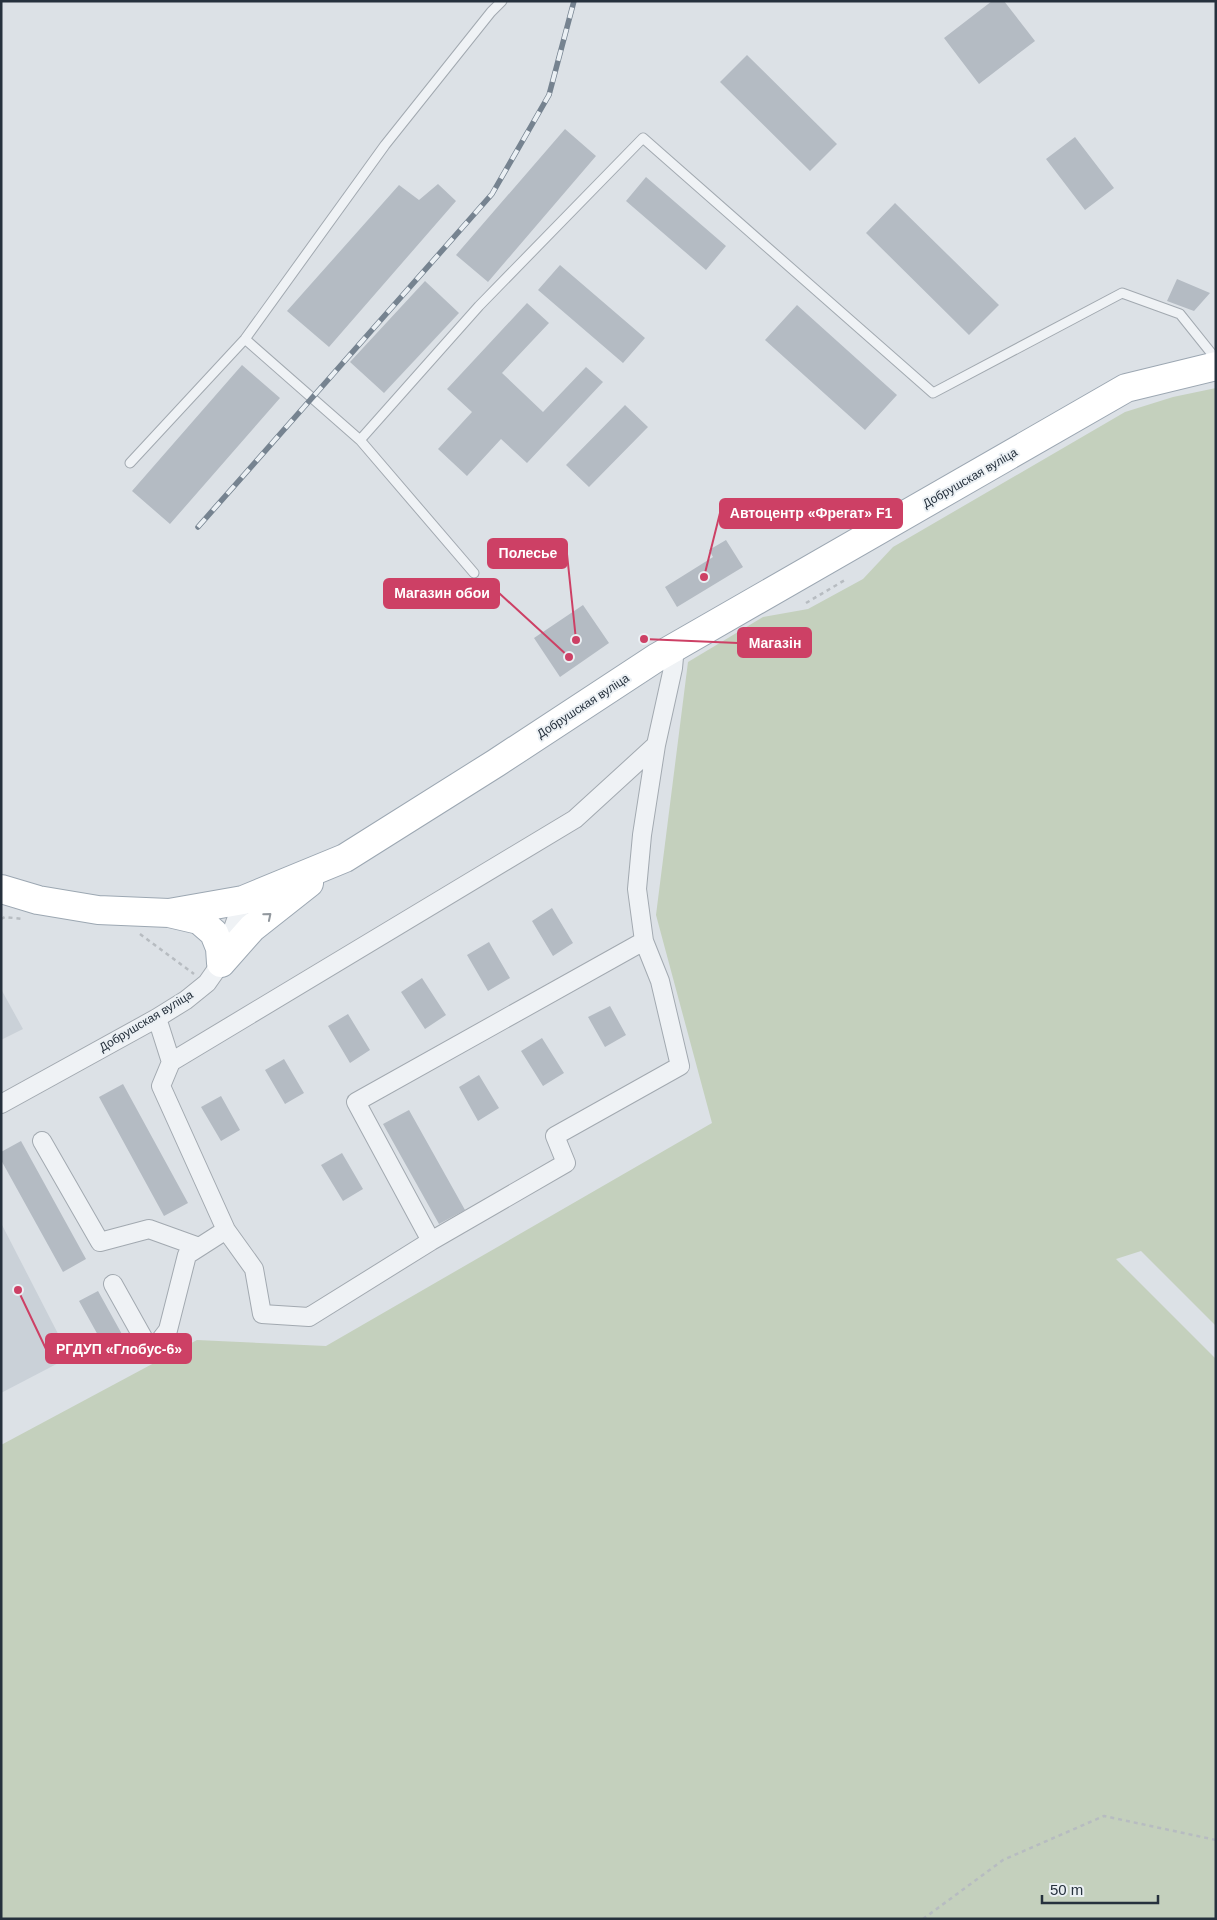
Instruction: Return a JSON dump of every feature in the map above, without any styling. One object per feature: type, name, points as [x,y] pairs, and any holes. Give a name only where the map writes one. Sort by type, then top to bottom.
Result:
[{"type":"main road","name":"Добрушская вуліца","points":[[243,900],[345,858],[675,648],[1126,388],[1216,366]]},
{"type":"main road","points":[[222,962],[252,928],[300,889],[345,858]]},
{"type":"main road","points":[[2,891],[38,900],[98,910],[168,913],[199,920],[214,932],[220,948],[222,962]]},
{"type":"main road","points":[[168,913],[243,900]]},
{"type":"street","points":[[656,745],[575,819],[171,1062],[161,1086],[226,1230],[254,1269],[262,1314],[309,1317],[431,1241],[566,1163],[555,1136],[680,1066],[660,981],[644,941],[637,889],[642,835],[656,745],[673,668],[675,648]]},
{"type":"street","name":"Добрушская вуліца","points":[[1,1104],[157,1018],[186,1000],[207,983],[222,962],[243,900]]},
{"type":"street","points":[[431,1241],[356,1102],[644,941]]},
{"type":"street","points":[[157,1018],[171,1062]]},
{"type":"street","points":[[42,1141],[100,1242],[149,1229],[199,1247]]},
{"type":"street","points":[[113,1284],[151,1352],[168,1330],[187,1255],[226,1230]]},
{"type":"lane","points":[[130,463],[245,339],[386,144],[502,1]]},
{"type":"lane","points":[[360,440],[479,306],[644,138],[933,393],[1122,293],[1180,314],[1216,359]]},
{"type":"lane","points":[[245,339],[360,440],[474,572]]},
{"type":"path","points":[[806,603],[845,580]]},
{"type":"path","points":[[1,919],[5,917],[24,919]]},
{"type":"path","points":[[135,930],[197,976]]},
{"type":"path","points":[[923,1919],[1003,1860],[1104,1816],[1216,1840]]},
{"type":"shaded area","points":[[1,989],[23,1029],[1,1040]]},
{"type":"shaded area","points":[[1,1223],[70,1357],[1,1393]]},
{"type":"green space","points":[[1216,388],[1216,1326],[1141,1251],[1116,1259],[1216,1359],[1216,1919],[1,1919],[1,1445],[197,1340],[326,1346],[712,1123],[656,915],[688,662],[763,617],[808,609],[863,579],[893,547],[1125,412],[1173,397]]},
{"type":"building","points":[[992,1],[1004,1],[1035,41],[979,84],[944,38]]},
{"type":"building","points":[[747,55],[837,144],[810,171],[720,82]]},
{"type":"building","points":[[565,129],[596,156],[488,282],[456,255]]},
{"type":"building","points":[[1075,137],[1114,188],[1085,210],[1046,159]]},
{"type":"building","points":[[646,177],[726,246],[706,270],[626,201]]},
{"type":"building","points":[[438,184],[456,201],[329,347],[287,311],[399,185],[419,200]]},
{"type":"building","points":[[895,203],[999,305],[969,335],[866,233]]},
{"type":"building","points":[[560,265],[645,338],[623,363],[538,290]]},
{"type":"building","points":[[1177,279],[1210,293],[1194,311],[1167,301]]},
{"type":"building","points":[[425,281],[459,313],[384,393],[350,362]]},
{"type":"building","points":[[527,303],[549,323],[502,373],[543,412],[586,367],[603,382],[527,463],[501,439],[467,476],[438,449],[472,412],[447,389]]},
{"type":"building","points":[[797,305],[897,395],[865,430],[765,340]]},
{"type":"building","points":[[242,365],[280,398],[170,524],[132,491]]},
{"type":"building","points":[[625,405],[648,427],[589,487],[566,465]]},
{"type":"building","points":[[726,540],[743,567],[677,607],[665,587],[713,557],[709,550]]},
{"type":"building","points":[[583,605],[609,643],[560,677],[534,638]]},
{"type":"building","points":[[552,908],[573,943],[553,956],[532,921]]},
{"type":"building","points":[[489,942],[510,978],[488,991],[467,955]]},
{"type":"building","points":[[422,978],[446,1015],[425,1029],[401,992]]},
{"type":"building","points":[[610,1006],[626,1035],[605,1047],[588,1017]]},
{"type":"building","points":[[348,1014],[370,1050],[350,1063],[328,1026]]},
{"type":"building","points":[[542,1038],[564,1073],[543,1086],[521,1051]]},
{"type":"building","points":[[284,1059],[304,1093],[285,1104],[265,1070]]},
{"type":"building","points":[[479,1075],[499,1108],[478,1121],[459,1087]]},
{"type":"building","points":[[123,1084],[188,1203],[164,1216],[99,1097]]},
{"type":"building","points":[[221,1096],[240,1130],[221,1141],[201,1107]]},
{"type":"building","points":[[409,1110],[465,1210],[439,1224],[383,1124]]},
{"type":"building","points":[[21,1141],[86,1259],[63,1272],[1,1160],[1,1152]]},
{"type":"building","points":[[342,1153],[363,1189],[343,1201],[321,1165]]},
{"type":"building","points":[[98,1291],[128,1345],[109,1355],[79,1301]]},
{"type":"railway","points":[[198,527],[492,194],[549,95],[574,1]]},
{"type":"place","name":"Автоцентр «Фрегат» F1","points":[[704,577]]},
{"type":"place","name":"Магазін","points":[[644,639]]},
{"type":"place","name":"Полесье","points":[[576,640]]},
{"type":"place","name":"Магазин обои","points":[[569,657]]},
{"type":"place","name":"РГДУП «Глобус-6»","points":[[18,1290]]}]
